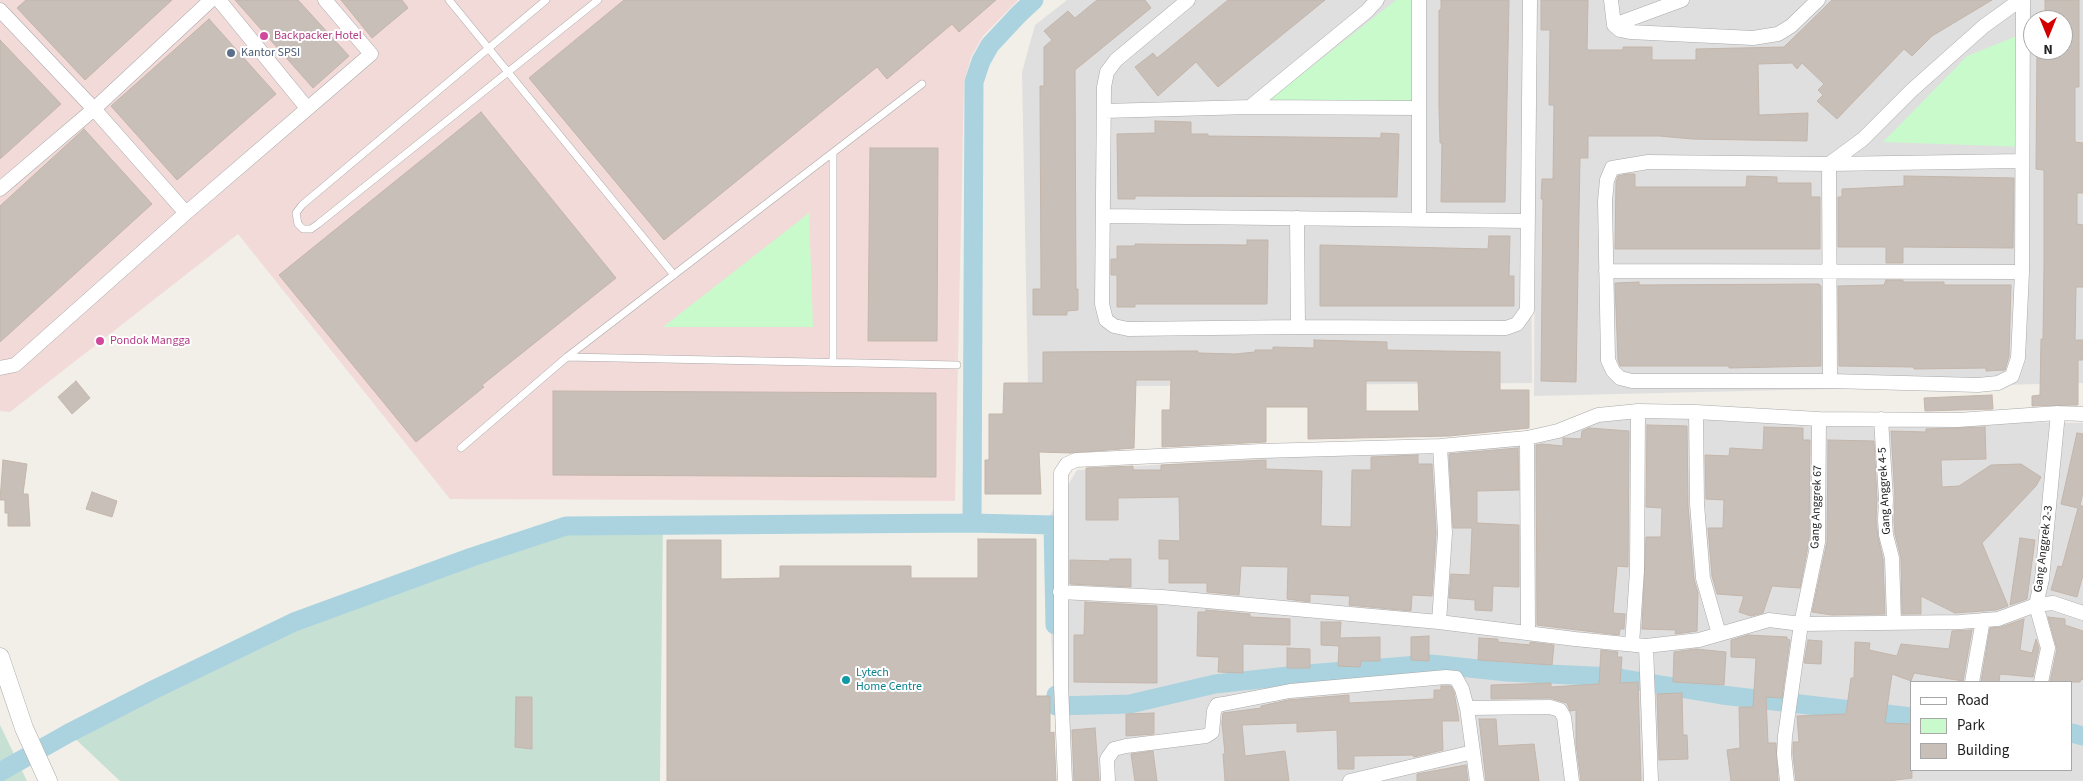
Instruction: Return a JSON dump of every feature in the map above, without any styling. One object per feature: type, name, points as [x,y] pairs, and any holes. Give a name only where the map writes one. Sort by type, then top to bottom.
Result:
[{"type":"street","points":[[8,0],[0,8],[94,109],[186,213]]},
{"type":"street","points":[[0,189],[94,109],[212,0]]},
{"type":"street","points":[[218,0],[307,108]]},
{"type":"street","points":[[0,368],[15,365],[186,213],[371,54],[325,0]]},
{"type":"street","points":[[1188,0],[1116,60],[1107,72],[1104,87],[1102,304],[1106,320],[1114,326],[1128,329],[1298,327],[1506,328],[1517,324],[1523,318],[1526,310],[1530,0]]},
{"type":"street","points":[[1250,107],[1377,0]]},
{"type":"street","points":[[1419,0],[1420,219]]},
{"type":"street","points":[[1611,0],[1614,25],[1620,30],[1753,38],[1778,34],[1792,26],[1818,0]]},
{"type":"street","points":[[1614,25],[1682,0]]},
{"type":"street","points":[[2021,0],[2022,161],[2022,272],[2018,358],[2012,376],[1998,383],[1978,385],[1830,381],[1632,381],[1620,378],[1613,372],[1608,360],[1605,201],[1607,180],[1612,168],[1648,162],[1829,164],[2022,161]]},
{"type":"street","points":[[1829,164],[1863,139],[1912,90],[1984,26],[2021,0]]},
{"type":"street","points":[[1104,111],[1250,107],[1419,108]]},
{"type":"street","points":[[1829,164],[1830,381]]},
{"type":"street","points":[[1103,216],[1527,221]]},
{"type":"street","points":[[1297,218],[1298,327]]},
{"type":"street","points":[[1606,271],[2022,272]]},
{"type":"street","points":[[1638,411],[1637,570],[1639,645],[1647,666],[1651,781]]},
{"type":"street","points":[[1064,781],[1060,592],[1061,473],[1066,464],[1076,460],[1261,451],[1440,446],[1527,438],[1558,431],[1598,416],[1638,411],[1696,412],[1819,419],[1958,420],[2058,413],[2083,414]]},
{"type":"street","points":[[1696,412],[1697,504],[1703,578],[1719,634]]},
{"type":"street","name":"Gang Anggrek 2-3","points":[[2041,681],[2048,648],[2036,606],[2042,579],[2058,413]]},
{"type":"street","name":"Gang Anggrek 67","points":[[1787,781],[1784,754],[1793,677],[1818,542],[1819,419]]},
{"type":"street","name":"Gang Anggrek 4-5","points":[[1881,419],[1886,499],[1885,520],[1886,535],[1892,558],[1894,623]]},
{"type":"street","points":[[1527,438],[1528,632]]},
{"type":"street","points":[[1439,622],[1445,533],[1440,446]]},
{"type":"street","points":[[1060,592],[1162,597],[1439,622],[1639,645],[1699,640],[1769,620],[1802,624],[1983,620],[1998,619],[2036,606],[2053,604],[2083,613]]},
{"type":"street","points":[[1972,681],[1983,620]]},
{"type":"street","points":[[0,657],[5,689],[48,781]]},
{"type":"street","points":[[1108,781],[1107,759],[1114,750],[1126,746],[1206,736],[1212,732],[1214,711],[1217,706],[1223,704],[1290,691],[1446,677],[1456,678],[1462,689],[1467,708],[1477,781]]},
{"type":"street","points":[[1467,708],[1550,707],[1560,710],[1564,717],[1572,781]]},
{"type":"street","points":[[1350,781],[1473,752]]},
{"type":"lane","points":[[449,0],[674,275]]},
{"type":"lane","points":[[546,0],[302,205],[296,213],[298,224],[304,229],[311,229],[318,224],[598,0]]},
{"type":"lane","points":[[461,448],[567,358],[922,84]]},
{"type":"lane","points":[[833,152],[833,362]]},
{"type":"lane","points":[[567,358],[957,365]]},
{"type":"shaded area","points":[[0,0],[1018,0],[983,36],[971,57],[964,82],[955,501],[450,499],[238,234],[10,412],[0,411]]},
{"type":"shaded area","points":[[1067,0],[1529,0],[1532,383],[1028,387],[1022,72],[1035,25]]},
{"type":"shaded area","points":[[1536,0],[2083,0],[2083,383],[1534,396]]},
{"type":"shaded area","points":[[1671,416],[2083,423],[2083,781],[1058,781],[1050,614],[1049,517],[1077,470],[1522,441],[1591,422]]},
{"type":"green space","points":[[1396,0],[1426,0],[1426,101],[1268,101]]},
{"type":"green space","points":[[2023,34],[2023,60],[2027,60],[2028,147],[1883,142],[1967,56]]},
{"type":"green space","points":[[809,213],[813,327],[663,327]]},
{"type":"green space","points":[[663,524],[660,781],[120,781],[69,733],[294,622],[472,557],[566,526]]},
{"type":"green space","points":[[0,725],[27,781],[0,781]]},
{"type":"building","points":[[26,0],[172,0],[85,80],[17,8]]},
{"type":"building","points":[[235,0],[298,0],[349,56],[313,88]]},
{"type":"building","points":[[341,0],[402,0],[408,8],[372,38]]},
{"type":"building","points":[[624,0],[996,0],[959,32],[952,24],[887,79],[877,67],[664,240],[529,78]]},
{"type":"building","points":[[1097,0],[1145,0],[1151,8],[1075,70],[1076,289],[1078,289],[1078,310],[1067,311],[1067,315],[1033,315],[1033,289],[1041,289],[1040,86],[1044,86],[1044,47],[1052,40],[1044,31],[1068,11],[1075,18]]},
{"type":"building","points":[[1228,0],[1325,0],[1218,87],[1196,62],[1158,96],[1135,67],[1153,53],[1157,58]]},
{"type":"building","points":[[1441,0],[1509,0],[1505,202],[1441,202],[1442,143],[1440,143],[1439,106],[1439,10],[1441,10]]},
{"type":"building","points":[[1541,0],[1588,0],[1587,50],[1623,50],[1623,47],[1652,47],[1652,60],[1696,60],[1696,49],[1784,47],[1832,0],[1992,0],[1932,36],[1912,56],[1904,49],[1837,119],[1817,101],[1823,95],[1818,90],[1824,84],[1802,63],[1797,69],[1792,63],[1758,64],[1759,115],[1808,113],[1807,141],[1692,139],[1659,136],[1588,136],[1588,158],[1580,158],[1576,382],[1541,381],[1543,199],[1541,199],[1542,179],[1553,179],[1554,105],[1549,105],[1550,30],[1541,30]]},
{"type":"building","points":[[2045,0],[2079,0],[2079,87],[2075,87],[2075,142],[2083,143],[2083,193],[2077,193],[2077,224],[2083,225],[2083,287],[2076,287],[2075,340],[2083,340],[2083,360],[2078,360],[2078,405],[2032,406],[2032,396],[2040,395],[2041,339],[2043,339],[2044,170],[2036,169],[2037,60],[2073,60],[2073,10],[2045,10]]},
{"type":"building","points":[[209,19],[276,94],[177,180],[111,106]]},
{"type":"building","points":[[0,40],[61,104],[0,159]]},
{"type":"building","points":[[481,112],[616,278],[482,385],[484,387],[416,442],[279,275]]},
{"type":"building","points":[[1155,121],[1191,122],[1191,134],[1208,134],[1208,136],[1381,138],[1381,133],[1399,134],[1397,197],[1135,196],[1135,199],[1118,199],[1117,134],[1155,133]]},
{"type":"building","points":[[84,129],[152,204],[0,342],[0,206]]},
{"type":"building","points":[[870,148],[938,148],[937,341],[868,341]]},
{"type":"building","points":[[1635,174],[1635,187],[1746,187],[1747,176],[1777,177],[1777,183],[1811,183],[1811,197],[1820,197],[1820,249],[1615,249],[1616,182],[1618,176]]},
{"type":"building","points":[[1904,176],[2014,178],[2013,248],[1903,247],[1903,263],[1886,263],[1886,247],[1838,247],[1838,197],[1842,197],[1842,189],[1904,186]]},
{"type":"building","points":[[1489,236],[1510,236],[1509,276],[1514,276],[1514,306],[1320,306],[1320,245],[1488,249]]},
{"type":"building","points":[[1247,240],[1268,240],[1267,304],[1135,304],[1135,307],[1117,307],[1117,275],[1111,275],[1111,259],[1117,259],[1117,246],[1135,246],[1135,244],[1247,245]]},
{"type":"building","points":[[1886,280],[1944,282],[1944,285],[2011,285],[2009,356],[2005,370],[1986,371],[1986,368],[1914,369],[1914,367],[1839,366],[1838,286],[1884,285]]},
{"type":"building","points":[[1639,282],[1639,285],[1819,284],[1821,286],[1821,366],[1729,368],[1729,366],[1620,366],[1618,360],[1615,283]]},
{"type":"building","points":[[1314,340],[1387,342],[1387,350],[1500,352],[1500,390],[1529,390],[1529,428],[1449,436],[1308,439],[1308,407],[1266,407],[1266,442],[1162,447],[1162,410],[1170,410],[1171,380],[1136,380],[1134,448],[1071,453],[1039,452],[1041,494],[985,494],[985,460],[989,460],[989,414],[1003,414],[1004,383],[1043,383],[1043,352],[1198,351],[1198,353],[1235,354],[1255,352],[1255,350],[1273,350],[1273,347],[1314,348]],"holes":[[[1366,381],[1418,381],[1419,411],[1366,411]]]},
{"type":"building","points":[[76,381],[90,398],[72,414],[58,397]]},
{"type":"building","points":[[553,391],[936,393],[936,477],[553,475]]},
{"type":"building","points":[[1992,395],[1993,409],[1925,411],[1924,398]]},
{"type":"building","points":[[1647,425],[1687,426],[1688,505],[1694,579],[1698,593],[1697,631],[1675,634],[1676,630],[1642,629],[1646,537],[1661,537],[1662,508],[1646,507]]},
{"type":"building","points":[[1764,427],[1803,428],[1803,440],[1810,440],[1809,541],[1800,588],[1772,586],[1763,613],[1751,616],[1739,612],[1744,596],[1717,594],[1712,576],[1708,528],[1723,528],[1724,500],[1706,499],[1705,455],[1729,456],[1730,448],[1763,450]]},
{"type":"building","points":[[1985,427],[1986,459],[1941,460],[1942,487],[1959,486],[1991,465],[2021,464],[2041,477],[2036,486],[1982,543],[2008,606],[1996,610],[1955,613],[1921,596],[1921,614],[1902,614],[1901,558],[1895,534],[1891,431],[1926,432],[1926,429]]},
{"type":"building","points":[[1589,428],[1629,431],[1628,567],[1617,566],[1613,613],[1625,614],[1624,629],[1620,629],[1619,635],[1537,625],[1536,445],[1563,446],[1563,438],[1581,439],[1582,431]]},
{"type":"building","points":[[2077,433],[2083,434],[2083,492],[2080,506],[2083,506],[2083,575],[2077,597],[2051,590],[2058,566],[2062,567],[2078,508],[2061,504]]},
{"type":"building","points":[[1828,440],[1874,441],[1877,499],[1876,520],[1883,559],[1885,614],[1832,615],[1812,612],[1827,542]]},
{"type":"building","points":[[1518,448],[1519,490],[1477,491],[1477,523],[1519,525],[1519,587],[1493,586],[1492,611],[1475,610],[1475,600],[1449,598],[1451,574],[1470,575],[1472,528],[1453,528],[1449,454]]},
{"type":"building","points":[[1418,455],[1418,464],[1432,464],[1436,533],[1432,596],[1412,595],[1411,611],[1349,605],[1350,596],[1310,594],[1310,602],[1287,599],[1288,567],[1241,566],[1239,595],[1207,592],[1207,583],[1169,583],[1169,559],[1159,559],[1159,540],[1180,541],[1179,497],[1118,498],[1118,520],[1086,520],[1086,468],[1133,466],[1133,470],[1161,470],[1161,465],[1266,460],[1266,469],[1322,471],[1321,526],[1351,527],[1352,470],[1371,470],[1371,457]]},
{"type":"building","points":[[3,460],[27,464],[23,494],[28,494],[30,526],[8,526],[5,500],[0,500]]},
{"type":"building","points":[[92,492],[117,501],[112,517],[86,509]]},
{"type":"building","points":[[2020,538],[2035,540],[2027,599],[2010,605]]},
{"type":"building","points":[[978,539],[1036,539],[1036,696],[1050,696],[1050,733],[1054,732],[1056,781],[667,781],[667,540],[721,540],[721,579],[780,578],[780,566],[911,566],[911,578],[978,578]]},
{"type":"building","points":[[1110,559],[1131,559],[1131,587],[1070,584],[1070,560],[1110,561]]},
{"type":"building","points":[[1085,602],[1157,606],[1157,683],[1074,682],[1074,635],[1084,635]]},
{"type":"building","points":[[1206,610],[1250,614],[1250,617],[1290,619],[1290,645],[1243,644],[1243,673],[1218,672],[1219,657],[1197,656],[1198,612],[1206,612]]},
{"type":"building","points":[[2048,617],[2065,619],[2065,625],[2083,631],[2083,680],[2081,679],[2080,682],[2050,681],[2057,649]]},
{"type":"building","points":[[2024,619],[2020,650],[2032,653],[2036,639],[2039,648],[2033,677],[2000,674],[1999,681],[1981,681],[1990,628],[2001,627]]},
{"type":"building","points":[[1321,622],[1341,622],[1340,638],[1380,637],[1380,661],[1361,661],[1360,667],[1338,666],[1339,646],[1321,645]]},
{"type":"building","points":[[1972,630],[1963,681],[1914,673],[1911,681],[1892,674],[1885,723],[1910,724],[1910,771],[1912,771],[1912,778],[1888,781],[1796,781],[1793,742],[1799,742],[1797,716],[1846,714],[1851,678],[1854,678],[1855,642],[1870,643],[1869,650],[1897,656],[1901,644],[1949,649],[1952,631]]},
{"type":"building","points":[[1748,635],[1787,637],[1790,640],[1782,698],[1766,697],[1768,743],[1776,743],[1778,781],[1731,781],[1727,750],[1740,748],[1739,707],[1753,707],[1756,658],[1731,657],[1731,640]]},
{"type":"building","points":[[1429,636],[1429,661],[1411,660],[1411,637]]},
{"type":"building","points":[[1479,638],[1498,639],[1498,642],[1530,645],[1530,642],[1554,645],[1552,665],[1478,660]]},
{"type":"building","points":[[1808,640],[1822,641],[1821,664],[1804,663]]},
{"type":"building","points":[[1287,648],[1310,649],[1310,668],[1287,668]]},
{"type":"building","points":[[1696,649],[1726,652],[1724,685],[1673,682],[1674,652]]},
{"type":"building","points":[[1601,650],[1618,652],[1617,657],[1622,657],[1620,683],[1638,682],[1641,781],[1581,781],[1576,744],[1576,710],[1570,711],[1567,703],[1550,698],[1491,699],[1491,685],[1551,683],[1551,687],[1599,684]]},
{"type":"building","points":[[1441,686],[1451,686],[1454,692],[1459,721],[1442,721],[1443,750],[1414,757],[1413,755],[1354,756],[1354,769],[1338,769],[1337,730],[1297,732],[1297,723],[1242,725],[1245,756],[1285,751],[1289,781],[1225,781],[1223,713],[1261,708],[1261,706],[1288,700],[1349,695],[1349,703],[1434,699],[1434,690],[1441,690]]},
{"type":"building","points":[[1682,693],[1683,735],[1687,735],[1688,759],[1659,760],[1657,694]]},
{"type":"building","points":[[516,697],[532,697],[532,749],[515,747]]},
{"type":"building","points":[[1154,713],[1154,734],[1126,736],[1126,714]]},
{"type":"building","points":[[1479,719],[1496,719],[1498,746],[1534,744],[1539,781],[1486,781]]},
{"type":"building","points":[[1095,728],[1099,781],[1074,781],[1072,730]]},
{"type":"building","points":[[1153,751],[1157,781],[1135,781],[1131,754]]},
{"type":"building","points":[[1466,765],[1468,781],[1417,781],[1417,774]]},
{"type":"waterway","points":[[0,772],[69,733],[155,689],[294,622],[472,557],[566,526],[972,523],[974,82],[981,61],[990,45],[1034,0]]},
{"type":"waterway","points":[[972,523],[1053,525],[1055,625]]},
{"type":"waterway","points":[[1056,695],[1056,706],[1130,704],[1215,684],[1431,664],[1507,672],[1613,677],[1722,695],[1910,717]]},
{"type":"waterway","points":[[2073,733],[2083,736]]},
{"type":"place","name":"Backpacker Hotel","points":[[264,36]]},
{"type":"place","name":"Kantor SPSI","points":[[231,53]]},
{"type":"place","name":"Pondok Mangga","points":[[100,341]]},
{"type":"place","name":"Lytech Home Centre","points":[[846,680]]}]
